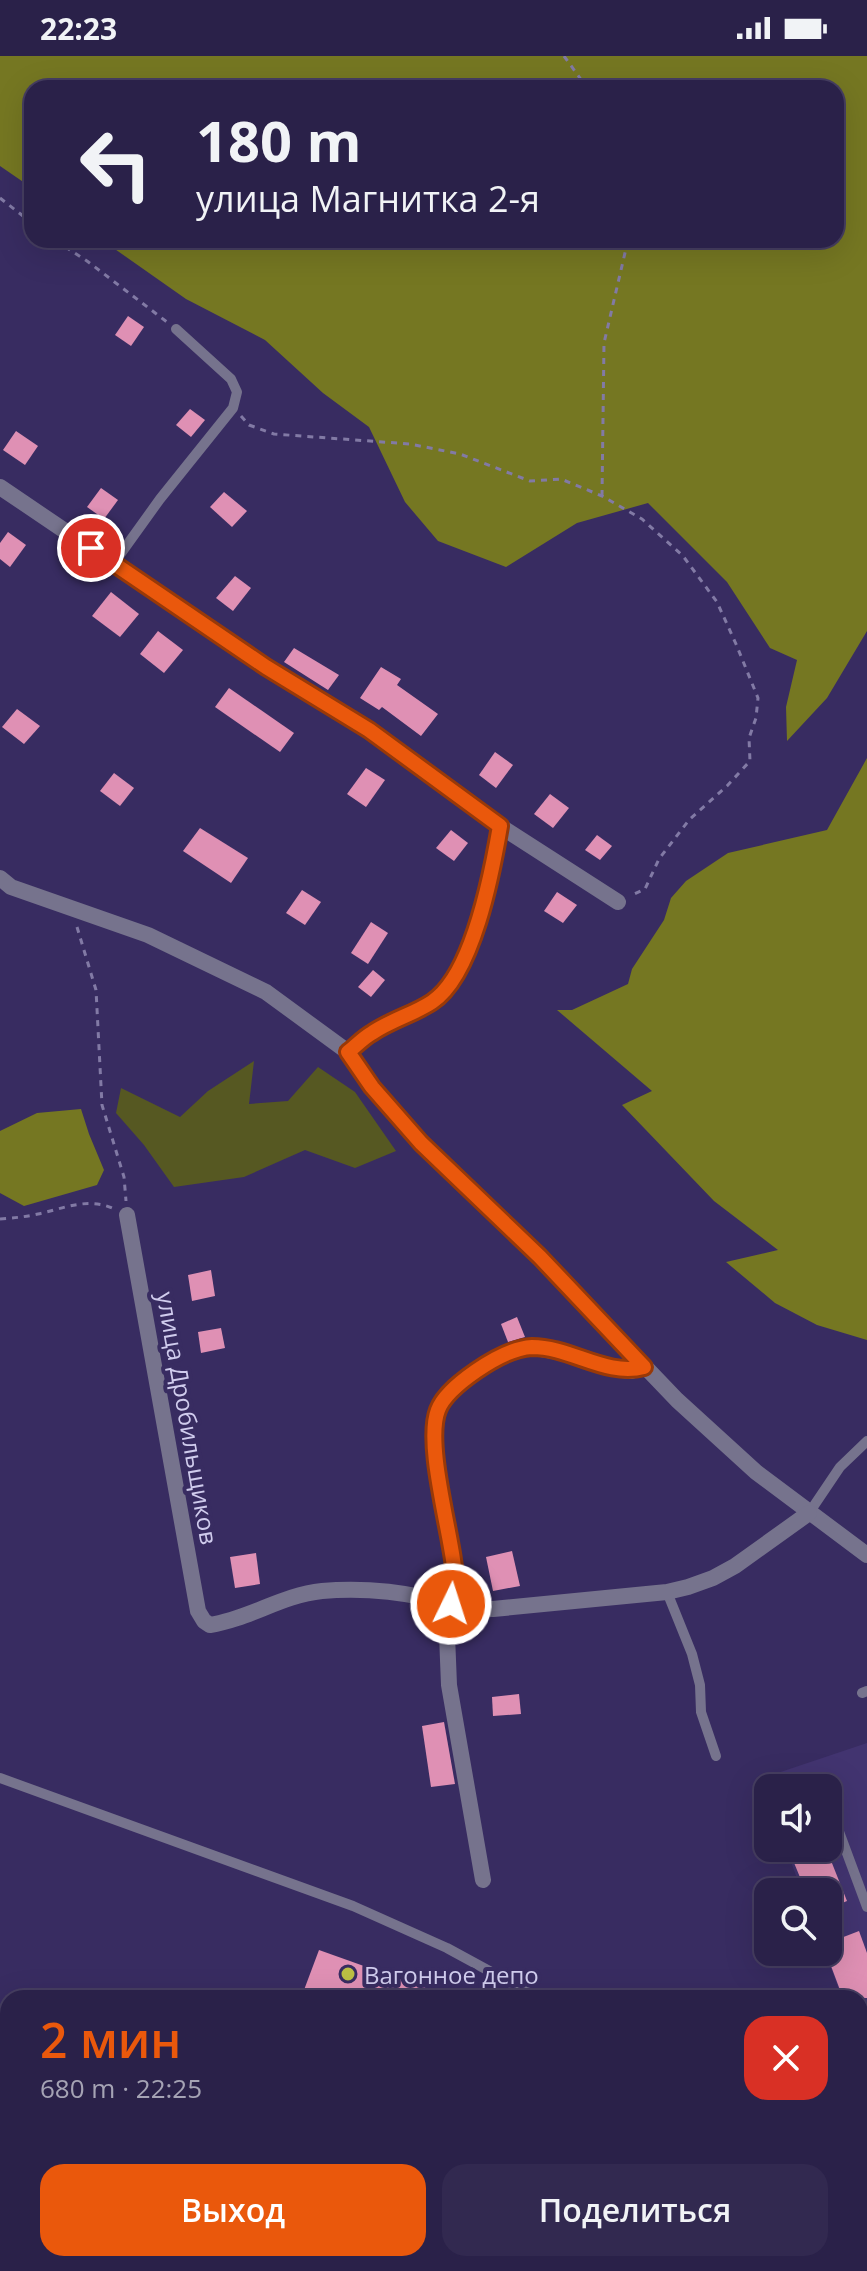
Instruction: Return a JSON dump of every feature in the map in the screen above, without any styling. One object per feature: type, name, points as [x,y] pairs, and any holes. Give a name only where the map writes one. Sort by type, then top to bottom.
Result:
[{"type":"street","points":[[0,487],[266,667],[369,730],[500,826],[618,902]]},
{"type":"street","points":[[348,1052],[372,1033],[434,1001],[451,984],[463,963],[479,917],[492,875],[500,826]]},
{"type":"street","points":[[0,878],[11,887],[148,935],[266,992],[348,1052],[372,1087],[421,1143],[540,1257],[644,1367],[737,1455],[867,1555]]},
{"type":"street","name":"улица Дробильщиков","points":[[127,1215],[198,1611],[204,1621],[210,1625],[226,1623],[303,1594],[324,1591],[394,1593],[451,1604]]},
{"type":"street","points":[[483,1880],[449,1685],[447,1635],[455,1572],[435,1453],[438,1409],[453,1390],[490,1361],[530,1347],[571,1354],[622,1370],[644,1367]]},
{"type":"street","points":[[451,1604],[470,1609],[493,1609],[667,1592],[713,1578],[755,1553],[809,1513]]},
{"type":"lane","points":[[114,563],[160,499],[233,408],[237,392],[231,379],[176,329]]},
{"type":"lane","points":[[809,1513],[840,1467],[867,1441]]},
{"type":"lane","points":[[667,1592],[692,1654],[700,1685],[701,1712],[716,1756]]},
{"type":"lane","points":[[0,1778],[353,1906],[447,1948],[524,1990]]},
{"type":"lane","points":[[842,1840],[867,1907]]},
{"type":"path","points":[[564,56],[581,80]]},
{"type":"path","points":[[0,198],[24,217]]},
{"type":"path","points":[[67,248],[176,329]]},
{"type":"path","points":[[602,496],[604,343],[626,248]]},
{"type":"path","points":[[233,408],[249,425],[274,434],[410,444],[460,454],[530,481],[561,479],[602,496],[642,519],[683,556],[717,602],[758,698],[756,718],[749,738],[750,761],[689,820],[659,859],[645,889],[618,902]]},
{"type":"path","points":[[0,1219],[39,1214],[74,1204],[106,1205],[127,1215],[124,1177],[102,1105],[96,990],[71,908]]},
{"type":"shaded area","points":[[0,56],[867,56],[867,631],[827,698],[787,741],[786,707],[797,660],[770,648],[727,582],[648,503],[577,523],[506,567],[438,541],[405,502],[369,427],[323,393],[265,340],[186,299],[113,248],[844,248],[844,80],[24,80],[24,182],[0,166]]},
{"type":"shaded area","points":[[867,758],[867,1340],[817,1325],[775,1303],[726,1262],[778,1250],[714,1201],[622,1105],[652,1091],[557,1010],[572,1010],[628,984],[632,969],[664,920],[671,898],[686,881],[728,853],[827,830]]},
{"type":"shaded area","points":[[254,1061],[249,1104],[288,1101],[318,1067],[355,1092],[396,1151],[355,1168],[305,1150],[244,1177],[174,1187],[116,1113],[121,1088],[180,1117],[208,1091]]},
{"type":"shaded area","points":[[81,1109],[104,1170],[97,1185],[24,1206],[0,1193],[0,1131],[37,1113]]},
{"type":"shaded area","points":[[867,1743],[867,1990],[839,1990],[830,1966],[842,1966],[842,1878],[797,1878],[791,1862],[842,1862],[842,1774],[775,1774]]},
{"type":"building","points":[[128,316],[144,327],[131,346],[115,335]]},
{"type":"building","points":[[190,409],[205,420],[191,437],[176,425]]},
{"type":"building","points":[[16,431],[38,446],[25,465],[3,450]]},
{"type":"building","points":[[101,488],[118,500],[104,519],[87,507]]},
{"type":"building","points":[[224,492],[247,511],[232,527],[210,507]]},
{"type":"building","points":[[8,532],[26,545],[10,567],[0,559],[0,543]]},
{"type":"building","points":[[235,576],[251,588],[233,611],[216,598]]},
{"type":"building","points":[[111,592],[139,614],[120,637],[92,616]]},
{"type":"building","points":[[158,631],[183,650],[164,673],[140,654]]},
{"type":"building","points":[[294,648],[339,675],[328,690],[284,662]]},
{"type":"building","points":[[381,667],[401,679],[397,685],[438,714],[421,736],[382,707],[379,710],[360,698]]},
{"type":"building","points":[[229,688],[294,733],[280,752],[215,707]]},
{"type":"building","points":[[17,709],[40,726],[24,744],[2,727]]},
{"type":"building","points":[[495,752],[513,765],[496,788],[479,775]]},
{"type":"building","points":[[366,768],[385,780],[366,807],[347,794]]},
{"type":"building","points":[[114,773],[134,788],[120,806],[100,791]]},
{"type":"building","points":[[550,794],[569,808],[553,828],[534,814]]},
{"type":"building","points":[[200,828],[248,858],[231,883],[183,851]]},
{"type":"building","points":[[451,830],[468,843],[454,861],[436,848]]},
{"type":"building","points":[[597,835],[612,846],[600,860],[585,850]]},
{"type":"building","points":[[302,890],[321,902],[305,925],[286,913]]},
{"type":"building","points":[[557,892],[577,905],[563,923],[544,911]]},
{"type":"building","points":[[371,922],[388,933],[368,964],[351,953]]},
{"type":"building","points":[[373,970],[385,980],[371,997],[358,987]]},
{"type":"building","points":[[211,1270],[215,1296],[192,1301],[188,1275]]},
{"type":"building","points":[[517,1317],[525,1337],[508,1342],[501,1324]]},
{"type":"building","points":[[221,1328],[225,1348],[201,1353],[198,1332]]},
{"type":"building","points":[[512,1551],[520,1586],[493,1591],[486,1557]]},
{"type":"building","points":[[256,1553],[260,1584],[235,1588],[230,1557]]},
{"type":"building","points":[[519,1694],[521,1714],[493,1716],[492,1697]]},
{"type":"building","points":[[444,1722],[455,1784],[431,1787],[422,1726]]},
{"type":"building","points":[[794,1862],[832,1862],[838,1878],[800,1878]]},
{"type":"building","points":[[859,1931],[867,1953],[867,1990],[840,1990],[831,1966],[842,1966],[842,1938]]},
{"type":"building","name":"Вагонное депо","points":[[319,1950],[431,1990],[304,1990]]},
{"type":"place","name":"Вагонное депо","points":[[348,1974]]},
{"type":"route","points":[[91,548],[266,667],[369,730],[500,826],[492,875],[463,963],[451,984],[434,1001],[372,1033],[348,1052],[372,1087],[421,1143],[576,1293],[644,1367],[622,1370],[571,1354],[530,1347],[490,1361],[453,1390],[438,1409],[435,1428],[435,1453],[455,1572],[451,1604]]}]
